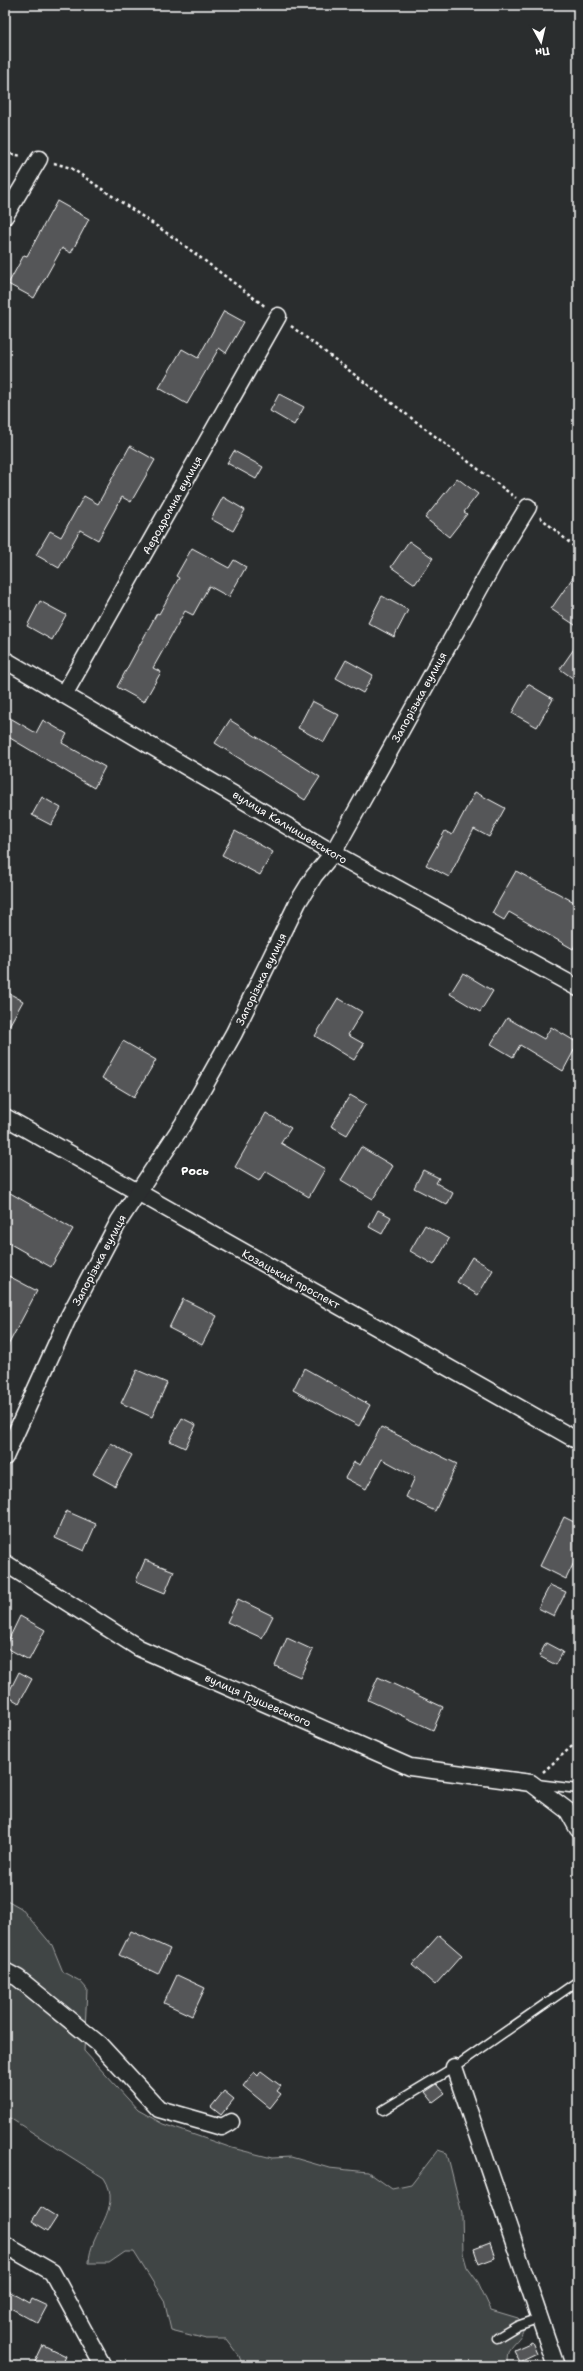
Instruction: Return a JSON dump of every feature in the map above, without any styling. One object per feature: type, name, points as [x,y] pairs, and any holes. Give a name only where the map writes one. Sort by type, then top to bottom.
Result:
[{"type":"street","points":[[5,216],[39,159]]},
{"type":"street","name":"Аеродромна вулиця","points":[[65,693],[278,316]]},
{"type":"street","name":"Запорізька вулиця","points":[[5,1458],[68,1318],[119,1221],[183,1124],[234,1033],[298,902],[314,876],[333,853],[496,559],[528,507]]},
{"type":"street","name":"вулиця Калнишевського","points":[[5,660],[65,693],[333,853],[578,988]]},
{"type":"street","name":"Козацький проспект","points":[[5,1117],[578,1441]]},
{"type":"street","name":"вулиця Грушевського","points":[[5,1563],[139,1648],[410,1767],[531,1783]]},
{"type":"street","points":[[531,1783],[568,1811],[578,1829]]},
{"type":"street","points":[[5,1972],[18,1978],[99,2044],[159,2109],[222,2127],[230,2122]]},
{"type":"street","points":[[454,2068],[556,2366]]},
{"type":"street","points":[[5,2245],[52,2272],[103,2366]]},
{"type":"lane","points":[[531,1783],[578,1789]]},
{"type":"lane","points":[[384,2110],[454,2068],[578,1981]]},
{"type":"lane","points":[[497,2338],[517,2326],[540,2318]]},
{"type":"path","points":[[5,153],[39,159],[71,168],[177,240],[528,507],[578,550]]},
{"type":"path","points":[[531,1783],[578,1742]]},
{"type":"shaded area","points":[[5,1899],[21,1908],[52,1945],[63,1972],[80,1981],[87,1989],[84,2051],[138,2110],[163,2124],[232,2148],[272,2158],[291,2157],[329,2168],[368,2172],[392,2189],[411,2185],[438,2150],[447,2153],[462,2214],[463,2253],[467,2267],[478,2282],[491,2310],[518,2318],[524,2325],[523,2332],[508,2352],[508,2366],[243,2366],[239,2356],[226,2339],[206,2339],[171,2330],[164,2300],[134,2252],[125,2252],[109,2263],[89,2263],[90,2252],[108,2210],[110,2200],[109,2189],[104,2178],[5,2115]]},
{"type":"building","points":[[57,201],[89,219],[71,253],[62,248],[34,298],[8,284],[24,255],[27,256]]},
{"type":"building","points":[[224,311],[244,322],[226,353],[219,348],[187,404],[159,388],[182,349],[198,358]]},
{"type":"building","points":[[279,394],[304,407],[294,425],[270,411]]},
{"type":"building","points":[[130,446],[155,460],[131,502],[122,497],[98,540],[80,530],[59,568],[36,555],[50,531],[61,537],[84,496],[98,504]]},
{"type":"building","points":[[234,451],[263,467],[256,479],[227,463]]},
{"type":"building","points":[[457,478],[478,494],[464,512],[467,514],[449,537],[425,518]]},
{"type":"building","points":[[223,497],[245,510],[233,531],[211,519]]},
{"type":"building","points":[[409,541],[433,558],[415,584],[391,567]]},
{"type":"building","points":[[192,548],[229,568],[234,560],[246,567],[229,597],[209,586],[193,615],[185,611],[153,668],[161,672],[144,702],[117,687],[157,613],[159,614],[179,578],[176,576]]},
{"type":"building","points":[[578,570],[578,627],[551,609]]},
{"type":"building","points":[[382,596],[408,610],[394,637],[368,623]]},
{"type":"building","points":[[40,601],[66,615],[52,640],[27,626]]},
{"type":"building","points":[[578,643],[578,682],[560,669]]},
{"type":"building","points":[[346,660],[373,675],[363,693],[336,678]]},
{"type":"building","points":[[528,684],[553,699],[537,727],[512,713]]},
{"type":"building","points":[[312,701],[339,715],[324,742],[298,728]]},
{"type":"building","points":[[5,715],[36,733],[43,720],[67,734],[62,743],[105,767],[94,788],[5,735]]},
{"type":"building","points":[[230,720],[320,777],[305,800],[215,743]]},
{"type":"building","points":[[475,792],[505,808],[489,837],[474,829],[449,877],[426,865],[445,831],[452,835]]},
{"type":"building","points":[[42,797],[61,808],[51,825],[32,815]]},
{"type":"building","points":[[235,831],[273,852],[260,875],[222,855]]},
{"type":"building","points":[[516,871],[578,904],[578,940],[573,949],[509,912],[504,920],[492,913]]},
{"type":"building","points":[[463,973],[493,991],[480,1012],[450,994]]},
{"type":"building","points":[[5,991],[23,1001],[5,1033]]},
{"type":"building","points":[[338,998],[362,1012],[348,1035],[364,1044],[354,1060],[315,1036]]},
{"type":"building","points":[[507,1018],[544,1039],[551,1027],[578,1043],[563,1071],[520,1045],[513,1057],[491,1044]]},
{"type":"building","points":[[123,1041],[156,1060],[134,1097],[102,1078]]},
{"type":"building","points":[[350,1095],[366,1104],[347,1135],[331,1126]]},
{"type":"building","points":[[266,1113],[291,1128],[281,1143],[325,1169],[309,1197],[265,1171],[259,1181],[235,1167]]},
{"type":"building","points":[[361,1147],[393,1166],[373,1199],[341,1180]]},
{"type":"building","points":[[423,1170],[439,1178],[436,1183],[453,1193],[447,1205],[414,1188]]},
{"type":"building","points":[[5,1190],[73,1229],[51,1267],[5,1241]]},
{"type":"building","points":[[378,1210],[391,1217],[382,1234],[369,1227]]},
{"type":"building","points":[[425,1225],[449,1239],[434,1265],[410,1251]]},
{"type":"building","points":[[472,1257],[493,1270],[478,1295],[457,1282]]},
{"type":"building","points":[[5,1274],[37,1291],[5,1351]]},
{"type":"building","points":[[183,1299],[217,1316],[202,1345],[169,1328]]},
{"type":"building","points":[[304,1368],[370,1405],[359,1426],[293,1390]]},
{"type":"building","points":[[137,1370],[167,1383],[152,1417],[121,1403]]},
{"type":"building","points":[[182,1418],[196,1425],[185,1448],[170,1441]]},
{"type":"building","points":[[381,1427],[457,1464],[435,1511],[406,1497],[415,1477],[382,1459],[366,1489],[345,1478],[354,1462],[360,1465]]},
{"type":"building","points":[[111,1443],[132,1455],[115,1486],[93,1474]]},
{"type":"building","points":[[66,1511],[96,1524],[84,1551],[55,1538]]},
{"type":"building","points":[[564,1517],[578,1524],[578,1554],[566,1579],[540,1566]]},
{"type":"building","points":[[145,1560],[174,1571],[165,1593],[136,1581]]},
{"type":"building","points":[[550,1585],[566,1592],[554,1616],[538,1608]]},
{"type":"building","points":[[238,1599],[273,1616],[262,1638],[227,1622]]},
{"type":"building","points":[[20,1616],[45,1630],[29,1660],[5,1647]]},
{"type":"building","points":[[287,1638],[313,1650],[300,1677],[275,1666]]},
{"type":"building","points":[[546,1643],[563,1652],[556,1665],[539,1656]]},
{"type":"building","points":[[19,1672],[32,1679],[19,1703],[7,1696]]},
{"type":"building","points":[[378,1677],[443,1707],[433,1730],[368,1700]]},
{"type":"building","points":[[131,1931],[170,1949],[158,1974],[119,1955]]},
{"type":"building","points":[[439,1935],[462,1955],[435,1985],[412,1965]]},
{"type":"building","points":[[177,1975],[205,1988],[192,2016],[164,2003]]},
{"type":"building","points":[[261,2071],[281,2086],[277,2091],[281,2094],[270,2108],[243,2086],[254,2072],[258,2076]]},
{"type":"building","points":[[437,2084],[445,2093],[433,2102],[425,2092]]},
{"type":"building","points":[[224,2091],[234,2099],[221,2115],[211,2107]]},
{"type":"building","points":[[41,2207],[57,2217],[48,2231],[32,2221]]},
{"type":"building","points":[[490,2243],[495,2258],[479,2264],[474,2249]]},
{"type":"building","points":[[5,2289],[30,2303],[32,2299],[47,2306],[38,2323],[5,2305]]},
{"type":"building","points":[[532,2342],[537,2354],[520,2362],[514,2350]]},
{"type":"building","points":[[43,2345],[66,2356],[62,2366],[33,2366]]},
{"type":"district","name":"Рось","points":[[195,1171]]}]
